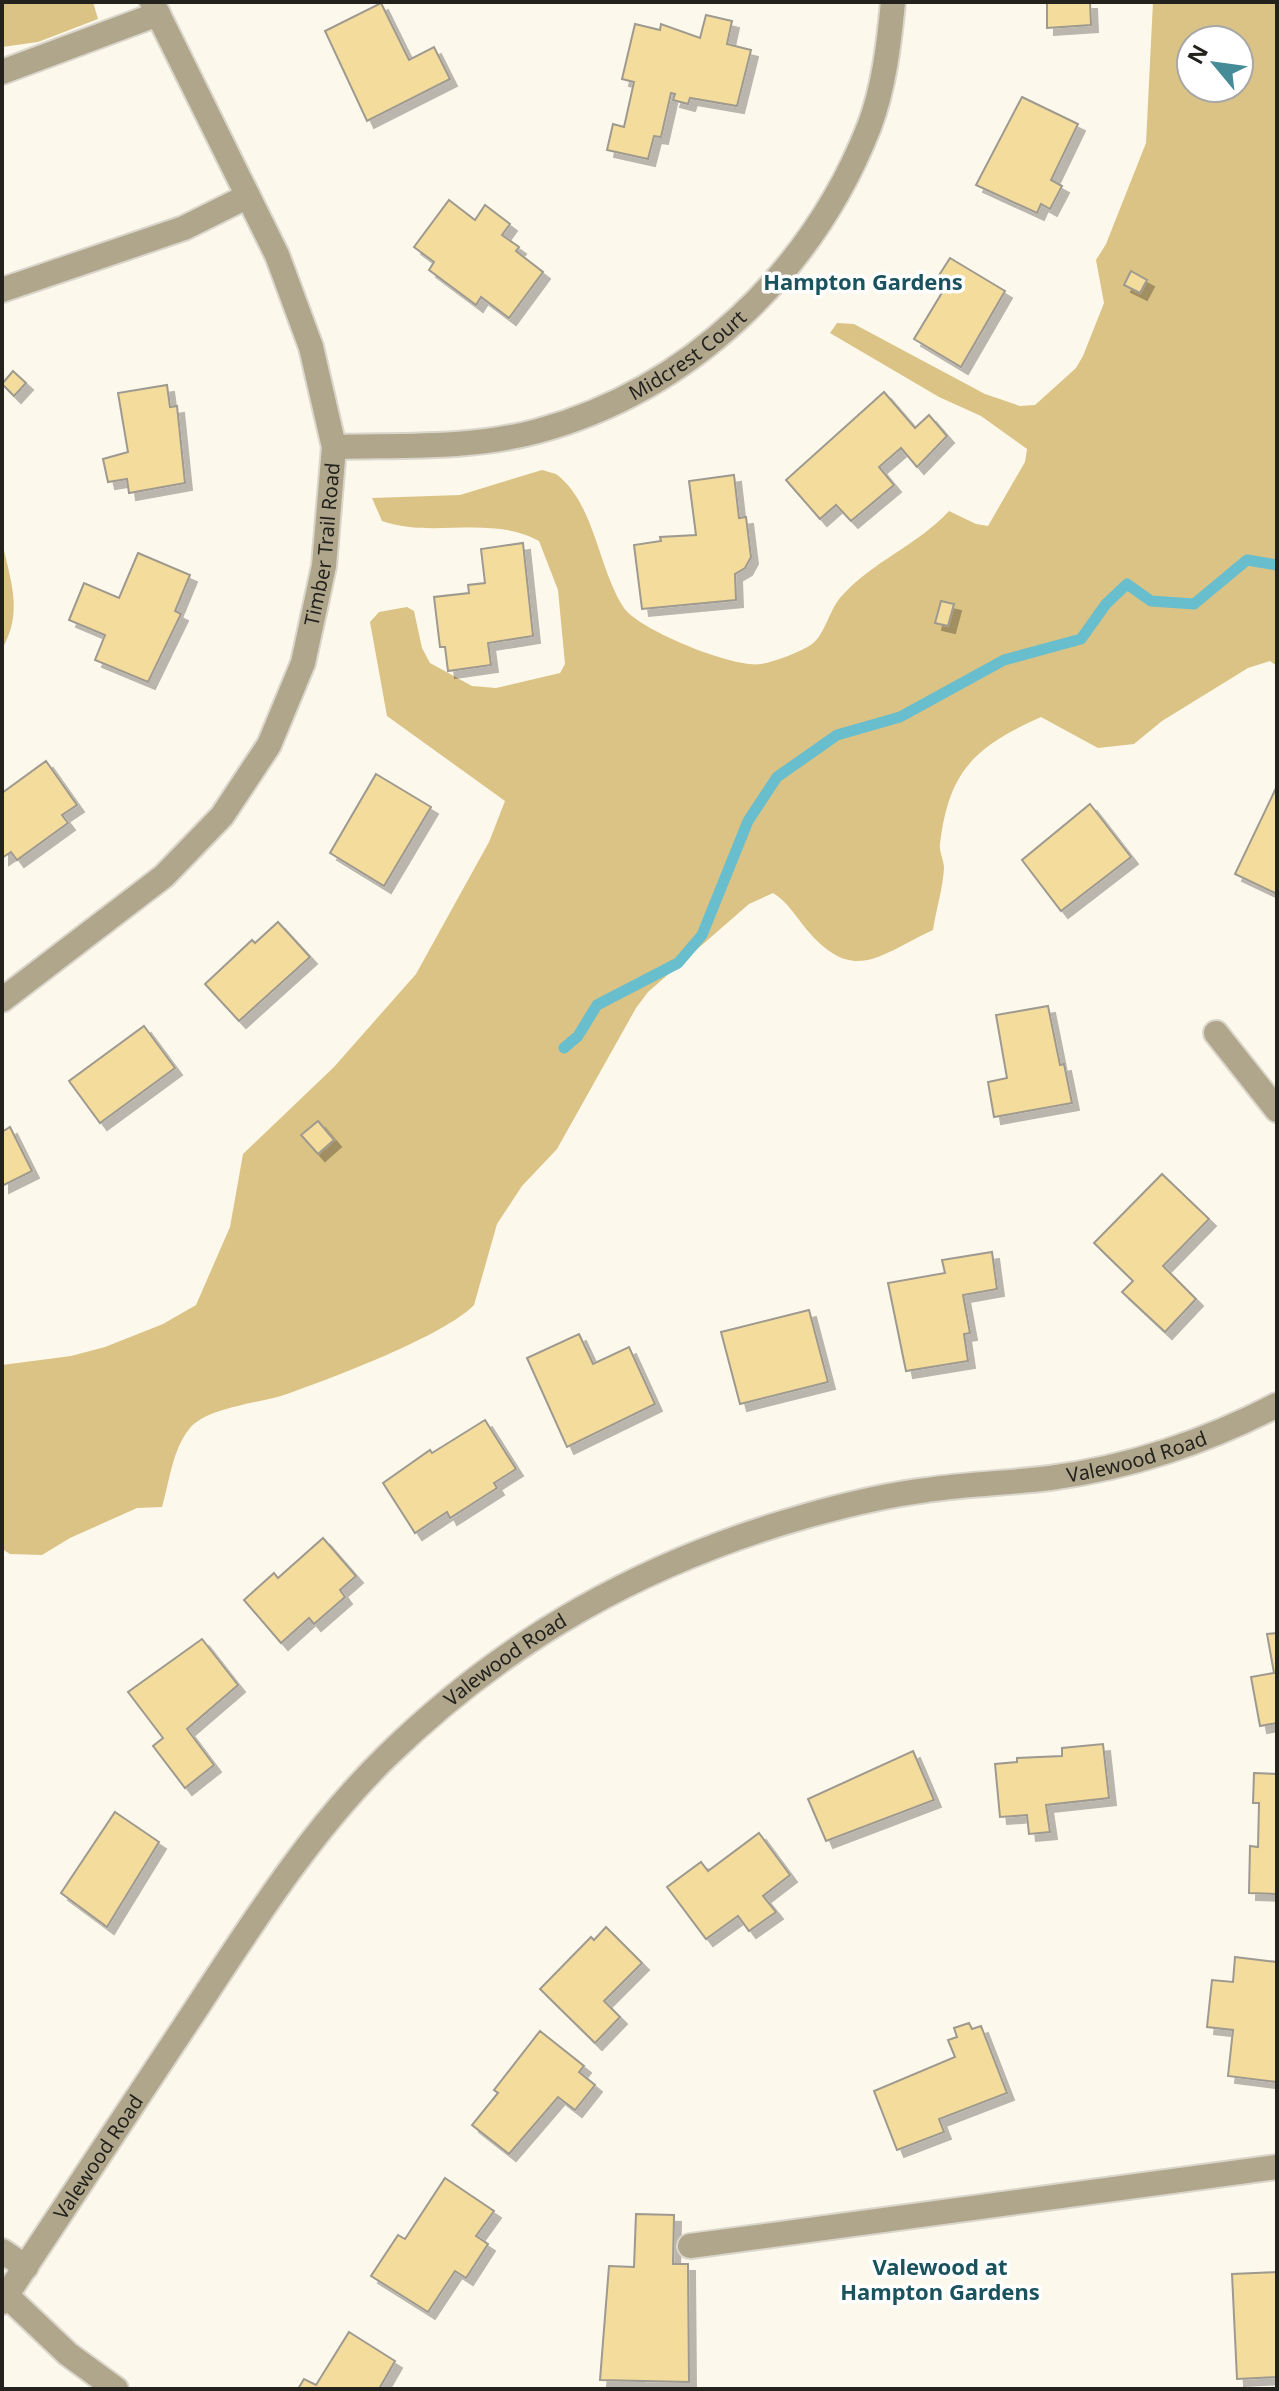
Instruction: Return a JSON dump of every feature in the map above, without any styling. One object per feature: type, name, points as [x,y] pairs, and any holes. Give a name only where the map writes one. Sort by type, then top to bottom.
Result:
[{"type":"street","name":"Midcrest Court","points":[[334,447],[469,444],[538,431],[612,405],[682,366],[746,313],[797,255],[836,193],[870,125],[888,45],[893,2]]},
{"type":"street","name":"Timber Trail Road","points":[[2,1000],[164,876],[222,816],[269,745],[303,663],[324,566],[334,447],[311,347],[277,255],[155,8]]},
{"type":"street","points":[[2,72],[155,8]]},
{"type":"street","points":[[2,290],[184,228],[248,196]]},
{"type":"street","points":[[1216,1033],[1277,1110]]},
{"type":"street","name":"Valewood Road","points":[[4,2299],[223,1967],[287,1875],[333,1817],[385,1758],[435,1712],[555,1621],[673,1561],[806,1516],[927,1490],[1053,1478],[1135,1461],[1191,1443],[1277,1405]]},
{"type":"street","points":[[690,2246],[1277,2167]]},
{"type":"street","points":[[2,2251],[26,2267]]},
{"type":"street","points":[[4,2299],[68,2354],[116,2389]]},
{"type":"shaded area","points":[[2,2],[93,2],[98,19],[38,42],[2,47]]},
{"type":"shaded area","points":[[1153,2],[1277,2],[1277,666],[1270,661],[1248,668],[1162,721],[1134,744],[1098,748],[1041,717],[982,751],[969,764],[950,797],[940,847],[944,865],[933,930],[882,955],[853,961],[839,957],[824,947],[773,893],[749,904],[648,992],[636,1008],[557,1149],[522,1186],[497,1224],[474,1305],[414,1343],[358,1367],[287,1394],[222,1410],[198,1421],[179,1446],[162,1507],[137,1508],[70,1538],[42,1555],[10,1554],[2,1549],[2,1365],[71,1356],[105,1347],[163,1324],[196,1305],[230,1227],[243,1154],[334,1067],[416,974],[489,842],[505,801],[387,716],[370,622],[379,612],[407,607],[414,611],[422,648],[430,663],[472,686],[496,688],[560,673],[565,664],[558,590],[539,541],[500,529],[401,526],[382,521],[372,498],[460,495],[542,470],[556,474],[569,486],[579,502],[615,592],[633,617],[667,637],[731,660],[761,664],[787,656],[816,640],[836,603],[852,585],[923,534],[949,511],[976,524],[988,526],[1025,462],[1027,449],[981,416],[939,397],[830,333],[837,323],[854,324],[985,394],[1020,406],[1035,405],[1076,368],[1083,356],[1104,303],[1096,260],[1106,244],[1146,143]]},
{"type":"shaded area","points":[[2,541],[14,609],[9,635],[2,649]]},
{"type":"building","points":[[1047,2],[1090,2],[1091,25],[1047,28]]},
{"type":"building","points":[[381,3],[409,60],[434,47],[450,79],[367,121],[325,31]]},
{"type":"building","points":[[706,15],[732,21],[727,44],[751,50],[737,106],[690,98],[688,104],[673,100],[675,94],[671,93],[661,137],[654,136],[648,159],[607,150],[613,124],[624,127],[634,82],[622,79],[635,24],[660,30],[661,24],[700,38]]},
{"type":"building","points":[[1022,97],[1078,124],[1051,180],[1062,186],[1050,209],[1041,204],[1037,213],[976,185]]},
{"type":"building","points":[[449,200],[475,220],[485,205],[510,224],[502,235],[519,247],[516,251],[543,272],[509,318],[481,297],[476,305],[429,270],[434,262],[414,247]]},
{"type":"building","points":[[950,258],[1005,291],[961,367],[914,339],[946,286],[936,280]]},
{"type":"building","points":[[1131,271],[1147,280],[1140,293],[1124,285]]},
{"type":"building","points":[[13,371],[26,383],[14,396],[2,384]]},
{"type":"building","points":[[167,385],[170,407],[177,406],[185,483],[129,493],[127,479],[108,482],[103,459],[128,452],[118,393]]},
{"type":"building","points":[[884,392],[915,428],[929,415],[947,436],[917,467],[901,448],[879,467],[894,485],[851,521],[836,505],[820,519],[786,480]]},
{"type":"building","points":[[734,475],[739,518],[746,517],[751,557],[745,568],[735,574],[736,600],[642,609],[634,545],[661,541],[660,537],[696,535],[689,481]]},
{"type":"building","points":[[523,543],[533,636],[488,643],[491,665],[448,671],[445,647],[440,647],[434,597],[469,593],[468,585],[485,583],[481,549]]},
{"type":"building","points":[[138,553],[190,575],[175,611],[181,614],[148,682],[95,660],[105,635],[69,620],[84,583],[119,598]]},
{"type":"building","points":[[941,601],[954,604],[948,626],[935,623]]},
{"type":"building","points":[[46,761],[77,805],[62,815],[68,823],[17,860],[11,852],[2,858],[2,793]]},
{"type":"building","points":[[376,774],[431,807],[384,886],[330,853]]},
{"type":"building","points":[[1277,786],[1277,894],[1235,874]]},
{"type":"building","points":[[1090,804],[1131,857],[1061,911],[1022,860]]},
{"type":"building","points":[[278,922],[310,957],[239,1021],[205,984],[252,940],[255,943]]},
{"type":"building","points":[[1048,1006],[1060,1065],[1064,1064],[1072,1103],[994,1117],[988,1082],[1007,1078],[996,1015]]},
{"type":"building","points":[[144,1026],[175,1068],[100,1123],[69,1081]]},
{"type":"building","points":[[318,1121],[334,1140],[318,1154],[301,1135]]},
{"type":"building","points":[[10,1127],[32,1171],[2,1186],[2,1132]]},
{"type":"building","points":[[1162,1174],[1209,1219],[1163,1266],[1196,1299],[1165,1332],[1122,1292],[1133,1281],[1094,1243]]},
{"type":"building","points":[[992,1252],[997,1289],[963,1295],[970,1333],[964,1334],[968,1361],[906,1371],[888,1283],[945,1273],[942,1260]]},
{"type":"building","points":[[809,1310],[828,1382],[740,1404],[721,1332]]},
{"type":"building","points":[[579,1334],[593,1364],[629,1347],[655,1404],[567,1447],[527,1358]]},
{"type":"building","points":[[485,1420],[516,1469],[494,1483],[497,1488],[450,1518],[447,1512],[415,1533],[383,1483],[430,1450],[432,1453]]},
{"type":"building","points":[[323,1538],[356,1576],[340,1590],[345,1597],[314,1624],[309,1618],[281,1643],[244,1600],[274,1573],[278,1578]]},
{"type":"building","points":[[1277,1633],[1277,1723],[1260,1726],[1251,1677],[1274,1673],[1267,1634]]},
{"type":"building","points":[[202,1639],[238,1685],[187,1729],[214,1765],[185,1788],[153,1746],[163,1738],[128,1692]]},
{"type":"building","points":[[1103,1744],[1109,1798],[1046,1805],[1050,1832],[1029,1834],[1027,1815],[1000,1817],[995,1764],[1017,1762],[1017,1758],[1062,1756],[1062,1748]]},
{"type":"building","points":[[913,1751],[934,1800],[826,1841],[808,1799]]},
{"type":"building","points":[[1254,1773],[1277,1774],[1277,1894],[1249,1893],[1250,1846],[1258,1847],[1259,1803],[1253,1803]]},
{"type":"building","points":[[115,1812],[159,1842],[107,1927],[61,1893]]},
{"type":"building","points":[[759,1833],[790,1875],[763,1896],[776,1912],[749,1931],[738,1916],[706,1939],[667,1887],[701,1862],[708,1871]]},
{"type":"building","points":[[606,1927],[642,1963],[604,2001],[620,2017],[595,2043],[540,1989],[591,1937],[594,1940]]},
{"type":"building","points":[[1235,1957],[1277,1962],[1277,2082],[1228,2076],[1233,2030],[1207,2027],[1212,1980],[1233,1982]]},
{"type":"building","points":[[969,2023],[972,2029],[981,2026],[1007,2093],[939,2119],[944,2132],[897,2150],[874,2091],[955,2057],[948,2040],[957,2037],[954,2028]]},
{"type":"building","points":[[540,2031],[584,2066],[579,2072],[595,2085],[575,2110],[558,2097],[509,2154],[472,2125],[498,2093],[494,2090]]},
{"type":"building","points":[[445,2178],[494,2211],[476,2236],[488,2244],[466,2278],[455,2271],[428,2312],[371,2276],[398,2235],[405,2239]]},
{"type":"building","points":[[636,2214],[674,2215],[673,2264],[688,2264],[689,2382],[600,2380],[609,2266],[634,2267]]},
{"type":"building","points":[[1277,2272],[1277,2377],[1237,2379],[1232,2274]]},
{"type":"building","points":[[349,2332],[395,2361],[379,2389],[298,2389],[304,2379],[316,2385]]},
{"type":"waterway","points":[[564,1048],[578,1036],[597,1005],[678,963],[702,935],[748,821],[777,777],[837,735],[900,717],[1004,660],[1081,639],[1106,604],[1127,584],[1151,601],[1194,604],[1247,560],[1277,565]]},
{"type":"district","name":"Hampton Gardens","points":[[863,282]]},
{"type":"district","name":"Valewood at Hampton Gardens","points":[[940,2280]]}]
